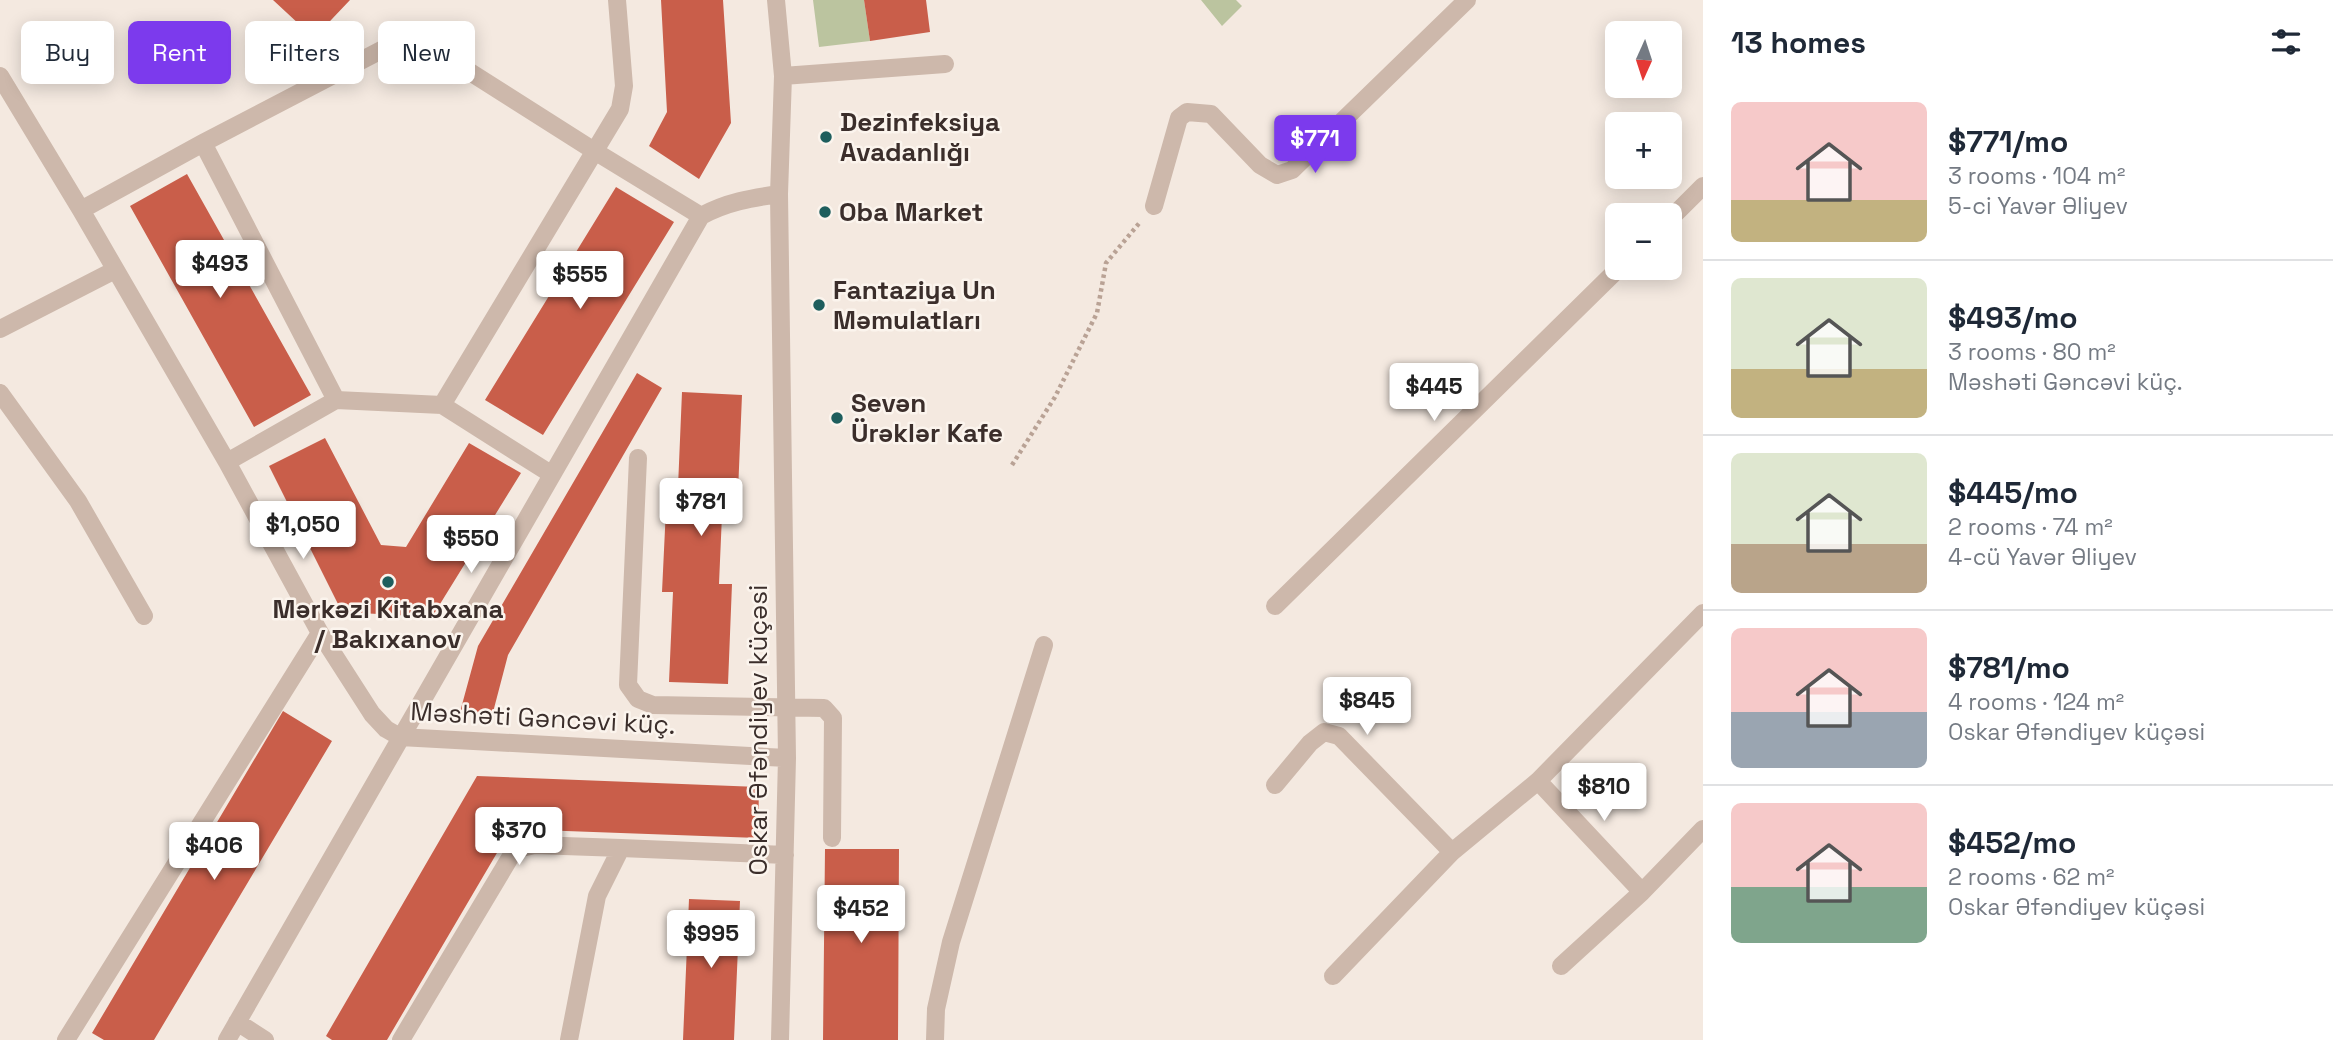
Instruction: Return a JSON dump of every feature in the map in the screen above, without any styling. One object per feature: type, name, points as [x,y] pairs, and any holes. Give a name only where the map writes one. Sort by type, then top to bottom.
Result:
[{"type":"street","points":[[442,405],[620,109],[624,86],[617,0]]},
{"type":"street","name":"Oskar Əfəndiyev küçəsi","points":[[776,0],[783,76],[779,194],[787,758],[780,1040]]},
{"type":"street","points":[[1154,206],[1179,118],[1187,111],[1211,114],[1261,164],[1278,175],[1292,170],[1467,0]]},
{"type":"street","points":[[81,210],[391,45],[410,41],[429,46],[701,216]]},
{"type":"street","points":[[783,76],[946,64]]},
{"type":"street","name":"Məshəti Gəncəvi küç.","points":[[0,76],[227,462],[320,633],[372,714],[386,729],[400,737],[787,758]]},
{"type":"street","points":[[203,143],[336,400]]},
{"type":"street","points":[[1682,207],[1703,186]]},
{"type":"street","points":[[227,1040],[701,216],[740,200],[779,194]]},
{"type":"street","points":[[0,329],[115,270]]},
{"type":"street","points":[[1275,606],[1607,280]]},
{"type":"street","points":[[0,393],[78,500],[144,616]]},
{"type":"street","points":[[227,462],[336,400],[442,405],[551,474]]},
{"type":"street","points":[[638,458],[628,685],[638,699],[653,705],[824,708],[833,718],[832,838]]},
{"type":"street","points":[[1333,976],[1452,852],[1538,781],[1703,613]]},
{"type":"street","points":[[66,1040],[320,633]]},
{"type":"street","points":[[935,1040],[936,1009],[951,942],[1044,645]]},
{"type":"street","points":[[1275,785],[1317,737],[1324,732],[1339,736],[1452,852]]},
{"type":"street","points":[[1538,781],[1642,892]]},
{"type":"street","points":[[1561,966],[1642,892],[1703,829]]},
{"type":"street","points":[[401,1040],[511,856],[521,848],[535,845],[785,855]]},
{"type":"street","points":[[569,1040],[597,896],[621,848]]},
{"type":"street","points":[[237,1022],[265,1040]]},
{"type":"path","points":[[1013,465],[1055,397],[1097,313],[1106,263],[1154,206]]},
{"type":"green space","points":[[813,0],[864,0],[870,41],[819,47]]},
{"type":"green space","points":[[1201,0],[1236,0],[1242,6],[1222,26]]},
{"type":"building","points":[[273,0],[350,0],[330,21],[296,21]]},
{"type":"building","points":[[661,0],[723,0],[731,123],[699,179],[649,146],[667,112]]},
{"type":"building","points":[[864,0],[926,0],[930,32],[870,41]]},
{"type":"building","points":[[187,174],[311,395],[254,427],[130,206]]},
{"type":"building","points":[[616,187],[674,222],[543,435],[485,400]]},
{"type":"building","points":[[637,373],[662,388],[508,655],[492,716],[460,712],[478,646]]},
{"type":"building","points":[[682,392],[742,395],[738,492],[723,492],[719,584],[732,584],[728,684],[669,682],[673,592],[662,592],[667,487],[678,487]]},
{"type":"building","points":[[325,438],[381,545],[406,547],[469,443],[521,473],[432,617],[342,612],[269,466]]},
{"type":"building","points":[[283,711],[332,741],[154,1040],[104,1040],[92,1033]]},
{"type":"building","points":[[477,776],[759,787],[758,838],[511,829],[387,1040],[332,1040],[326,1036]]},
{"type":"building","points":[[825,849],[899,849],[898,1040],[823,1040]]},
{"type":"building","points":[[689,899],[740,901],[734,1040],[683,1040]]},
{"type":"place","name":"Dezinfeksiya Avadanlığı","points":[[826,137]]},
{"type":"place","name":"Oba Market","points":[[825,212]]},
{"type":"place","name":"Fantaziya Un Məmulatları","points":[[819,305]]},
{"type":"place","name":"Sevən Ürəklər Kafe","points":[[837,418]]},
{"type":"place","name":"Mərkəzi Kitabxana / Bakıxanov","points":[[388,582]]}]
